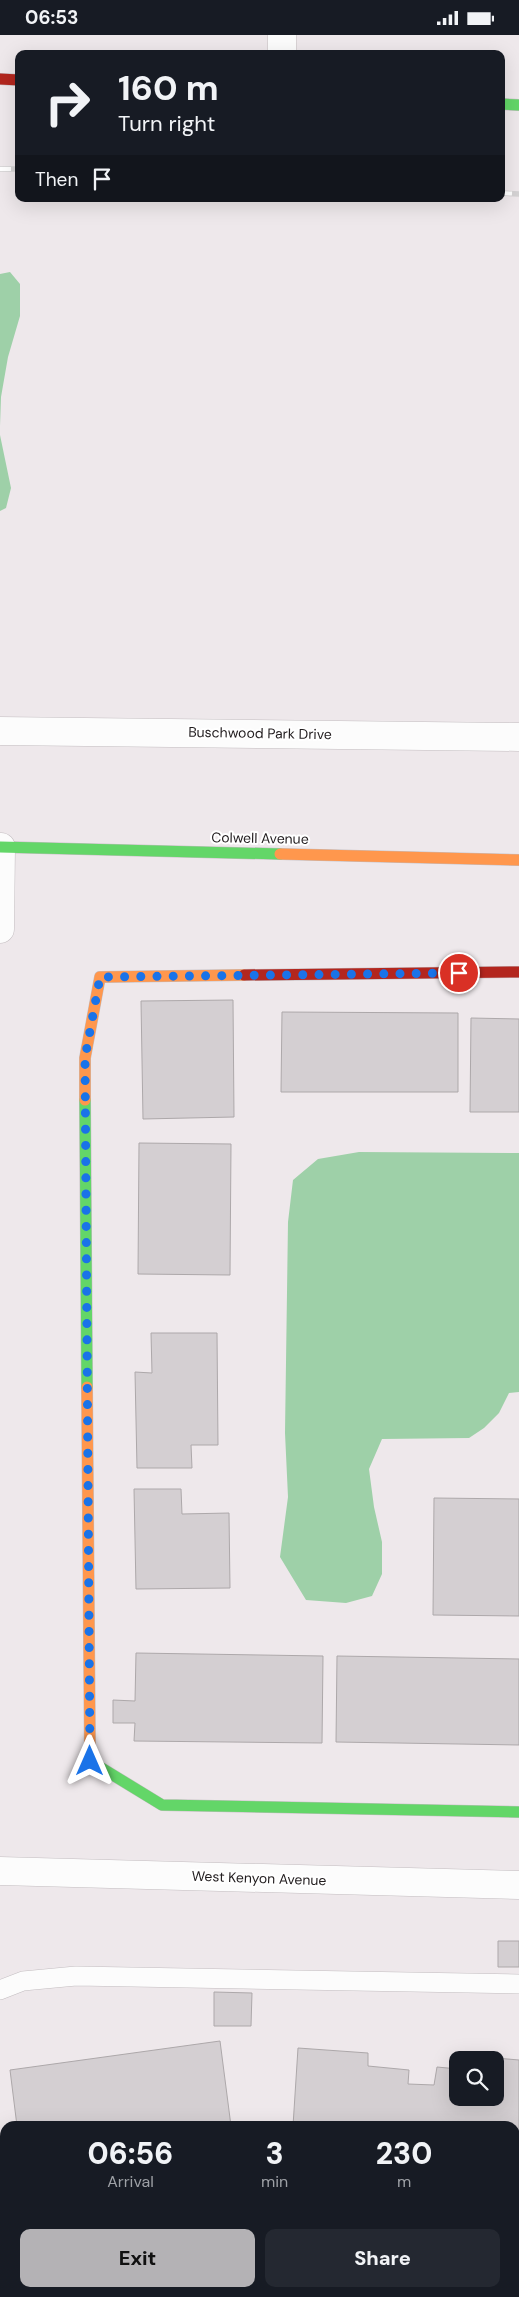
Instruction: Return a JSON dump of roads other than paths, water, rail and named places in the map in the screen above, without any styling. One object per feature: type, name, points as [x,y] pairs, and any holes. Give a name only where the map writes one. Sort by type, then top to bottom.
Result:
[{"type":"street","points":[[282,35],[282,50]]},
{"type":"street","points":[[0,79],[15,80]]},
{"type":"street","points":[[505,104],[519,105]]},
{"type":"street","name":"Buschwood Park Drive","points":[[0,731],[519,737]]},
{"type":"street","points":[[0,929],[1,847]]},
{"type":"street","name":"Colwell Avenue","points":[[1,847],[519,859]]},
{"type":"street","points":[[519,972],[100,977],[85,1058],[90,1761],[162,1805],[519,1812]]},
{"type":"street","name":"West Kenyon Avenue","points":[[0,1871],[519,1885]]},
{"type":"lane","points":[[0,1990],[22,1981],[76,1976],[519,1984]]},
{"type":"railway","points":[[0,169],[15,169]]},
{"type":"railway","points":[[505,193],[519,194]]}]
